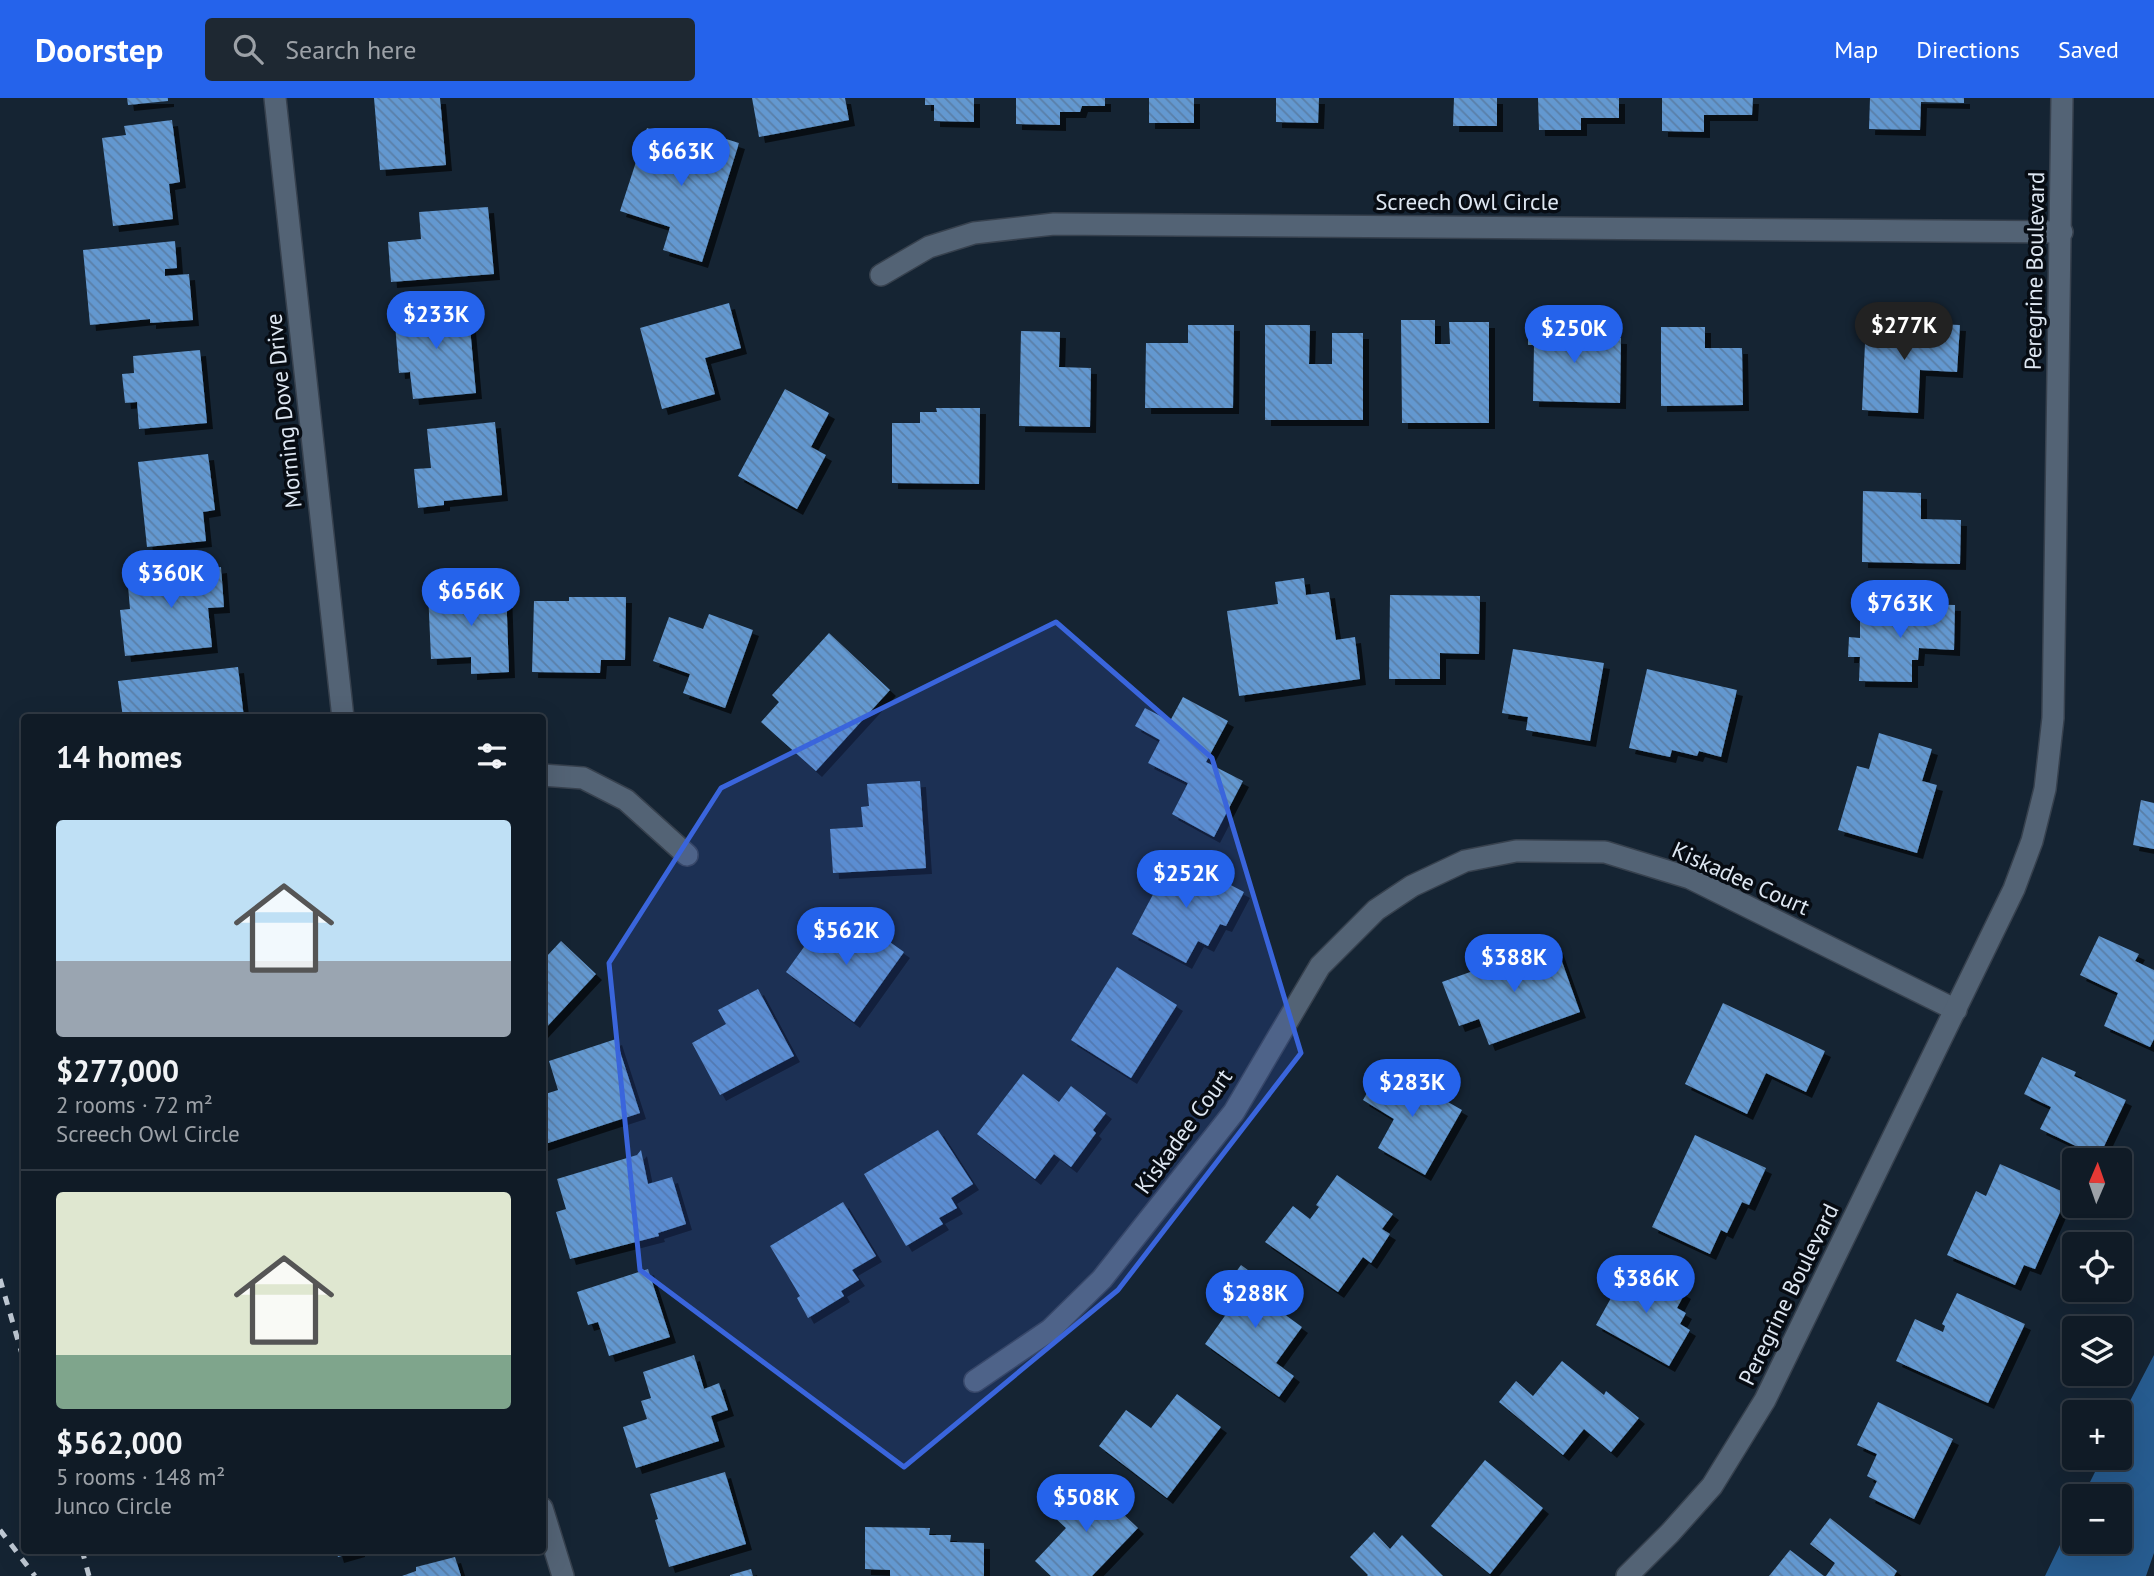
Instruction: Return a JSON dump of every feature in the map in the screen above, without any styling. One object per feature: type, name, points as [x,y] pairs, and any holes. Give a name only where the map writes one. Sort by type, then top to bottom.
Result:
[{"type":"street","name":"Morning Dove Drive","points":[[275,98],[343,714]]},
{"type":"street","name":"Peregrine Boulevard","points":[[1627,1576],[1712,1486],[1765,1400],[2014,889],[2032,841],[2045,789],[2053,718],[2062,98]]},
{"type":"street","name":"Screech Owl Circle","points":[[881,275],[929,247],[974,233],[1054,224],[2062,232]]},
{"type":"street","points":[[546,775],[583,778],[626,800],[687,855]]},
{"type":"street","name":"Kiskadee Court","points":[[975,1381],[1050,1330],[1102,1279],[1234,1112],[1320,966],[1376,910],[1412,886],[1465,861],[1516,851],[1605,852],[1690,878],[1956,1010]]},
{"type":"street","points":[[546,1521],[563,1576]]},
{"type":"highlighted area","points":[[1056,622],[1212,758],[1301,1053],[1118,1290],[904,1467],[640,1270],[609,963],[721,788]]},
{"type":"water","points":[[2154,1355],[2154,1553],[2146,1576],[2045,1576],[2062,1541],[2062,1554],[2132,1554],[2132,1484],[2089,1484],[2096,1470],[2132,1470],[2130,1400]]},
{"type":"building","points":[[127,98],[168,98],[168,101],[128,105]]},
{"type":"building","points":[[374,98],[440,98],[446,165],[380,170]]},
{"type":"building","points":[[752,98],[845,98],[849,120],[759,137]]},
{"type":"building","points":[[925,98],[974,98],[974,122],[934,121],[934,105],[925,105]]},
{"type":"building","points":[[1016,98],[1105,98],[1105,106],[1082,106],[1080,112],[1060,112],[1060,125],[1016,124]]},
{"type":"building","points":[[1149,98],[1194,98],[1194,123],[1149,123]]},
{"type":"building","points":[[1276,98],[1319,98],[1318,123],[1276,122]]},
{"type":"building","points":[[1454,98],[1497,98],[1497,126],[1453,126]]},
{"type":"building","points":[[1538,98],[1619,98],[1619,118],[1581,118],[1581,130],[1539,130]]},
{"type":"building","points":[[1662,98],[1753,98],[1752,115],[1704,115],[1704,132],[1662,131]]},
{"type":"building","points":[[1870,98],[1964,98],[1964,103],[1921,102],[1920,130],[1869,129]]},
{"type":"building","points":[[172,120],[180,182],[169,184],[173,219],[113,226],[102,138],[126,135],[124,126]]},
{"type":"building","points":[[647,128],[707,146],[710,134],[739,143],[702,262],[663,250],[670,227],[620,211]]},
{"type":"building","points":[[488,207],[494,274],[391,282],[388,242],[421,239],[419,212]]},
{"type":"building","points":[[175,241],[177,268],[165,269],[165,276],[189,274],[193,320],[150,323],[150,319],[90,325],[83,250]]},
{"type":"building","points":[[729,303],[741,348],[705,358],[715,394],[662,409],[640,328]]},
{"type":"building","points":[[468,305],[476,393],[413,399],[410,372],[399,373],[394,312]]},
{"type":"building","points":[[1401,320],[1435,320],[1435,344],[1450,344],[1449,322],[1489,322],[1489,423],[1402,423]]},
{"type":"building","points":[[1866,321],[1960,325],[1957,372],[1920,370],[1918,413],[1862,410]]},
{"type":"building","points":[[1528,323],[1571,324],[1571,332],[1597,332],[1597,337],[1621,338],[1620,403],[1533,401],[1534,345],[1528,345]]},
{"type":"building","points":[[1188,325],[1234,325],[1233,408],[1145,408],[1146,343],[1188,343]]},
{"type":"building","points":[[1265,325],[1310,325],[1309,364],[1332,364],[1332,333],[1363,333],[1363,420],[1265,420]]},
{"type":"building","points":[[1661,327],[1705,327],[1705,348],[1742,348],[1743,405],[1661,406]]},
{"type":"building","points":[[1021,331],[1060,332],[1059,367],[1091,368],[1090,427],[1019,426]]},
{"type":"building","points":[[200,350],[207,423],[139,429],[137,402],[125,403],[122,374],[134,373],[133,356]]},
{"type":"building","points":[[785,389],[829,413],[811,447],[826,455],[797,509],[738,476]]},
{"type":"building","points":[[936,408],[980,408],[979,484],[892,483],[892,423],[920,423],[920,412],[937,412]]},
{"type":"building","points":[[495,422],[502,495],[444,501],[444,505],[418,508],[414,469],[431,468],[427,429]]},
{"type":"building","points":[[208,454],[215,510],[203,512],[206,541],[147,547],[138,462]]},
{"type":"building","points":[[1863,491],[1921,493],[1921,519],[1961,520],[1960,564],[1862,562]]},
{"type":"building","points":[[214,562],[214,568],[221,567],[224,607],[208,608],[212,647],[125,656],[120,610],[130,609],[127,575],[199,567],[198,564]]},
{"type":"building","points":[[1304,578],[1306,595],[1329,592],[1336,640],[1355,637],[1360,679],[1239,696],[1227,611],[1278,604],[1275,582]]},
{"type":"building","points":[[506,588],[509,672],[471,674],[471,657],[431,659],[428,591]]},
{"type":"building","points":[[1390,595],[1480,596],[1479,654],[1440,653],[1440,679],[1389,679]]},
{"type":"building","points":[[569,597],[626,597],[625,660],[601,660],[600,673],[532,672],[534,601],[569,601]]},
{"type":"building","points":[[1911,604],[1955,605],[1954,650],[1919,648],[1918,660],[1912,660],[1912,682],[1859,681],[1860,657],[1848,657],[1849,637],[1860,638],[1860,609],[1911,611]]},
{"type":"building","points":[[709,614],[753,630],[725,708],[683,693],[690,674],[653,661],[669,617],[703,629]]},
{"type":"building","points":[[829,633],[890,690],[816,771],[761,722],[779,702],[772,695]]},
{"type":"building","points":[[1513,649],[1604,663],[1590,741],[1526,730],[1528,717],[1502,713]]},
{"type":"building","points":[[238,667],[244,714],[122,714],[118,681]]},
{"type":"building","points":[[1647,669],[1737,690],[1721,757],[1699,751],[1697,756],[1672,750],[1670,757],[1629,748]]},
{"type":"building","points":[[1183,697],[1228,721],[1206,762],[1243,781],[1214,837],[1172,814],[1188,783],[1148,763],[1160,740],[1135,726],[1145,708],[1170,721]]},
{"type":"building","points":[[1879,733],[1932,749],[1922,781],[1937,785],[1917,853],[1838,830],[1857,766],[1869,769]]},
{"type":"building","points":[[920,781],[926,868],[833,873],[830,829],[863,827],[861,807],[869,806],[867,784]]},
{"type":"building","points":[[2141,800],[2154,803],[2154,849],[2133,845]]},
{"type":"building","points":[[1174,855],[1244,892],[1226,926],[1220,924],[1208,946],[1198,941],[1186,963],[1132,934]]},
{"type":"building","points":[[852,915],[904,952],[854,1022],[786,972],[814,933],[831,944]]},
{"type":"building","points":[[2099,936],[2139,954],[2135,961],[2154,970],[2154,1039],[2150,1047],[2104,1026],[2118,993],[2080,975]]},
{"type":"building","points":[[561,941],[596,974],[546,1028],[546,955]]},
{"type":"building","points":[[1555,942],[1580,1012],[1489,1045],[1479,1019],[1459,1026],[1442,982]]},
{"type":"building","points":[[1117,967],[1177,1005],[1131,1078],[1071,1040]]},
{"type":"building","points":[[758,989],[794,1056],[720,1095],[692,1043],[726,1024],[718,1010]]},
{"type":"building","points":[[1723,1003],[1825,1051],[1806,1092],[1766,1073],[1747,1114],[1685,1084]]},
{"type":"building","points":[[616,1039],[640,1113],[546,1144],[546,1094],[558,1090],[549,1061]]},
{"type":"building","points":[[2042,1057],[2076,1072],[2074,1076],[2126,1100],[2103,1148],[2080,1148],[2040,1129],[2051,1107],[2024,1094]]},
{"type":"building","points":[[1383,1065],[1462,1110],[1425,1175],[1378,1148],[1394,1119],[1363,1100]]},
{"type":"building","points":[[1023,1074],[1059,1102],[1071,1086],[1106,1113],[1093,1130],[1096,1133],[1071,1167],[1054,1154],[1035,1179],[977,1134]]},
{"type":"building","points":[[938,1130],[973,1184],[951,1198],[957,1208],[939,1218],[943,1224],[906,1246],[864,1174]]},
{"type":"building","points":[[1695,1135],[1766,1168],[1749,1205],[1742,1202],[1727,1233],[1721,1230],[1710,1254],[1652,1227]]},
{"type":"building","points":[[641,1150],[648,1184],[672,1177],[686,1224],[658,1233],[659,1236],[570,1259],[556,1212],[566,1209],[557,1179],[637,1155]]},
{"type":"building","points":[[2000,1164],[2062,1191],[2062,1208],[2035,1269],[2024,1265],[2015,1285],[1947,1255],[1976,1191],[1986,1196]]},
{"type":"building","points":[[1337,1175],[1393,1214],[1382,1229],[1390,1234],[1371,1263],[1363,1257],[1338,1292],[1265,1242],[1293,1206],[1310,1219],[1319,1207],[1316,1205]]},
{"type":"building","points":[[843,1202],[876,1256],[852,1270],[859,1280],[841,1291],[844,1296],[808,1318],[797,1298],[800,1296],[770,1246]]},
{"type":"building","points":[[1631,1262],[1685,1293],[1677,1308],[1686,1313],[1680,1324],[1690,1330],[1669,1366],[1596,1325]]},
{"type":"building","points":[[1241,1265],[1289,1300],[1280,1311],[1302,1327],[1276,1363],[1294,1376],[1279,1397],[1205,1344],[1229,1310],[1215,1301]]},
{"type":"building","points":[[648,1269],[670,1337],[609,1356],[598,1322],[588,1325],[577,1292]]},
{"type":"building","points":[[1957,1293],[2025,1324],[1988,1403],[1896,1361],[1915,1319],[1943,1332],[1945,1326],[1942,1324]]},
{"type":"building","points":[[694,1355],[704,1389],[719,1383],[728,1410],[711,1416],[719,1441],[636,1468],[623,1427],[647,1419],[641,1401],[651,1398],[643,1372]]},
{"type":"building","points":[[1562,1361],[1604,1395],[1606,1391],[1639,1418],[1611,1452],[1584,1429],[1563,1455],[1499,1402],[1516,1381],[1533,1396]]},
{"type":"building","points":[[1177,1394],[1221,1427],[1167,1498],[1099,1446],[1126,1410],[1151,1428]]},
{"type":"building","points":[[1878,1402],[1953,1439],[1914,1519],[1869,1497],[1877,1481],[1867,1476],[1877,1454],[1857,1445]]},
{"type":"building","points":[[1485,1460],[1543,1508],[1490,1574],[1431,1526]]},
{"type":"building","points":[[725,1472],[746,1544],[669,1567],[650,1494]]},
{"type":"building","points":[[1085,1478],[1138,1528],[1092,1576],[1051,1576],[1035,1561],[1066,1528],[1051,1514]]},
{"type":"building","points":[[1830,1518],[1897,1571],[1894,1576],[1826,1576],[1835,1563],[1810,1544]]},
{"type":"building","points":[[865,1527],[930,1528],[929,1535],[951,1535],[950,1542],[984,1543],[984,1576],[890,1576],[890,1570],[865,1569]]},
{"type":"building","points":[[1374,1532],[1390,1549],[1402,1535],[1443,1576],[1367,1576],[1350,1557]]},
{"type":"building","points":[[1790,1550],[1824,1576],[1769,1576]]},
{"type":"building","points":[[455,1557],[461,1576],[402,1576],[416,1571],[416,1567]]},
{"type":"building","points":[[751,1569],[753,1576],[730,1576],[730,1575]]},
{"type":"railway","points":[[0,1279],[21,1351]]},
{"type":"railway","points":[[0,1530],[35,1576]]},
{"type":"railway","points":[[83,1554],[89,1576]]}]
